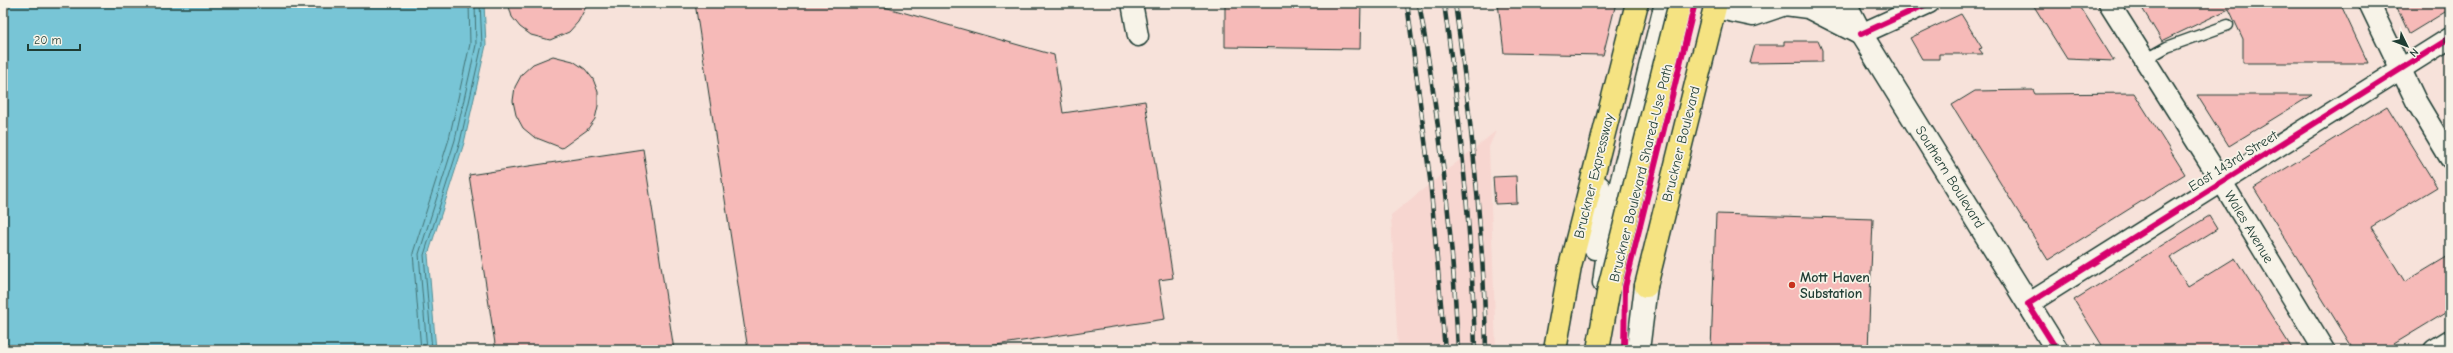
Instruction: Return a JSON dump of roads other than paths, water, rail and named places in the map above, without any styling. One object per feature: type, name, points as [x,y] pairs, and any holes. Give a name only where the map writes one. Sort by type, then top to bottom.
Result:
[{"type":"main road","name":"Bruckner Expressway","points":[[1555,350],[1570,267],[1637,3]]},
{"type":"main road","points":[[1566,350],[1573,297],[1644,3]]},
{"type":"main road","points":[[1603,350],[1605,263],[1612,220],[1666,3]]},
{"type":"main road","points":[[1598,350],[1609,288],[1680,3]]},
{"type":"main road","name":"Southern Boulevard","points":[[1845,3],[1861,34],[2057,350]]},
{"type":"main road","points":[[1715,4],[1752,15],[1774,6],[1785,4],[1808,7],[1861,34]]},
{"type":"main road","name":"Bruckner Boulevard","points":[[1638,350],[1646,286],[1715,4]]},
{"type":"main road","points":[[1599,187],[1594,255],[1604,292]]},
{"type":"main road","name":"Bruckner Boulevard","points":[[1646,286],[1653,350]]},
{"type":"street","points":[[1132,3],[1138,36]]},
{"type":"street","points":[[1861,34],[1929,3]]},
{"type":"street","name":"Wales Avenue","points":[[2109,3],[2222,182],[2324,350]]},
{"type":"street","points":[[2369,3],[2416,101],[2450,158]]},
{"type":"street","name":"East 143rd Street","points":[[2028,304],[2450,38]]},
{"type":"street","points":[[2434,350],[2450,340]]},
{"type":"lane","points":[[2144,60],[2167,47],[2228,25]]},
{"type":"water","points":[[3,3],[484,3],[486,45],[464,143],[428,255],[436,350],[3,350]]},
{"type":"railway","points":[[1407,3],[1430,179],[1445,350]]},
{"type":"railway","points":[[1419,3],[1439,132],[1449,219],[1458,350]]},
{"type":"railway","points":[[1444,3],[1455,89],[1468,220],[1475,350]]},
{"type":"railway","points":[[1455,3],[1480,220],[1486,350]]},
{"type":"place","name":"Mott Haven Substation","points":[[1792,285]]}]
